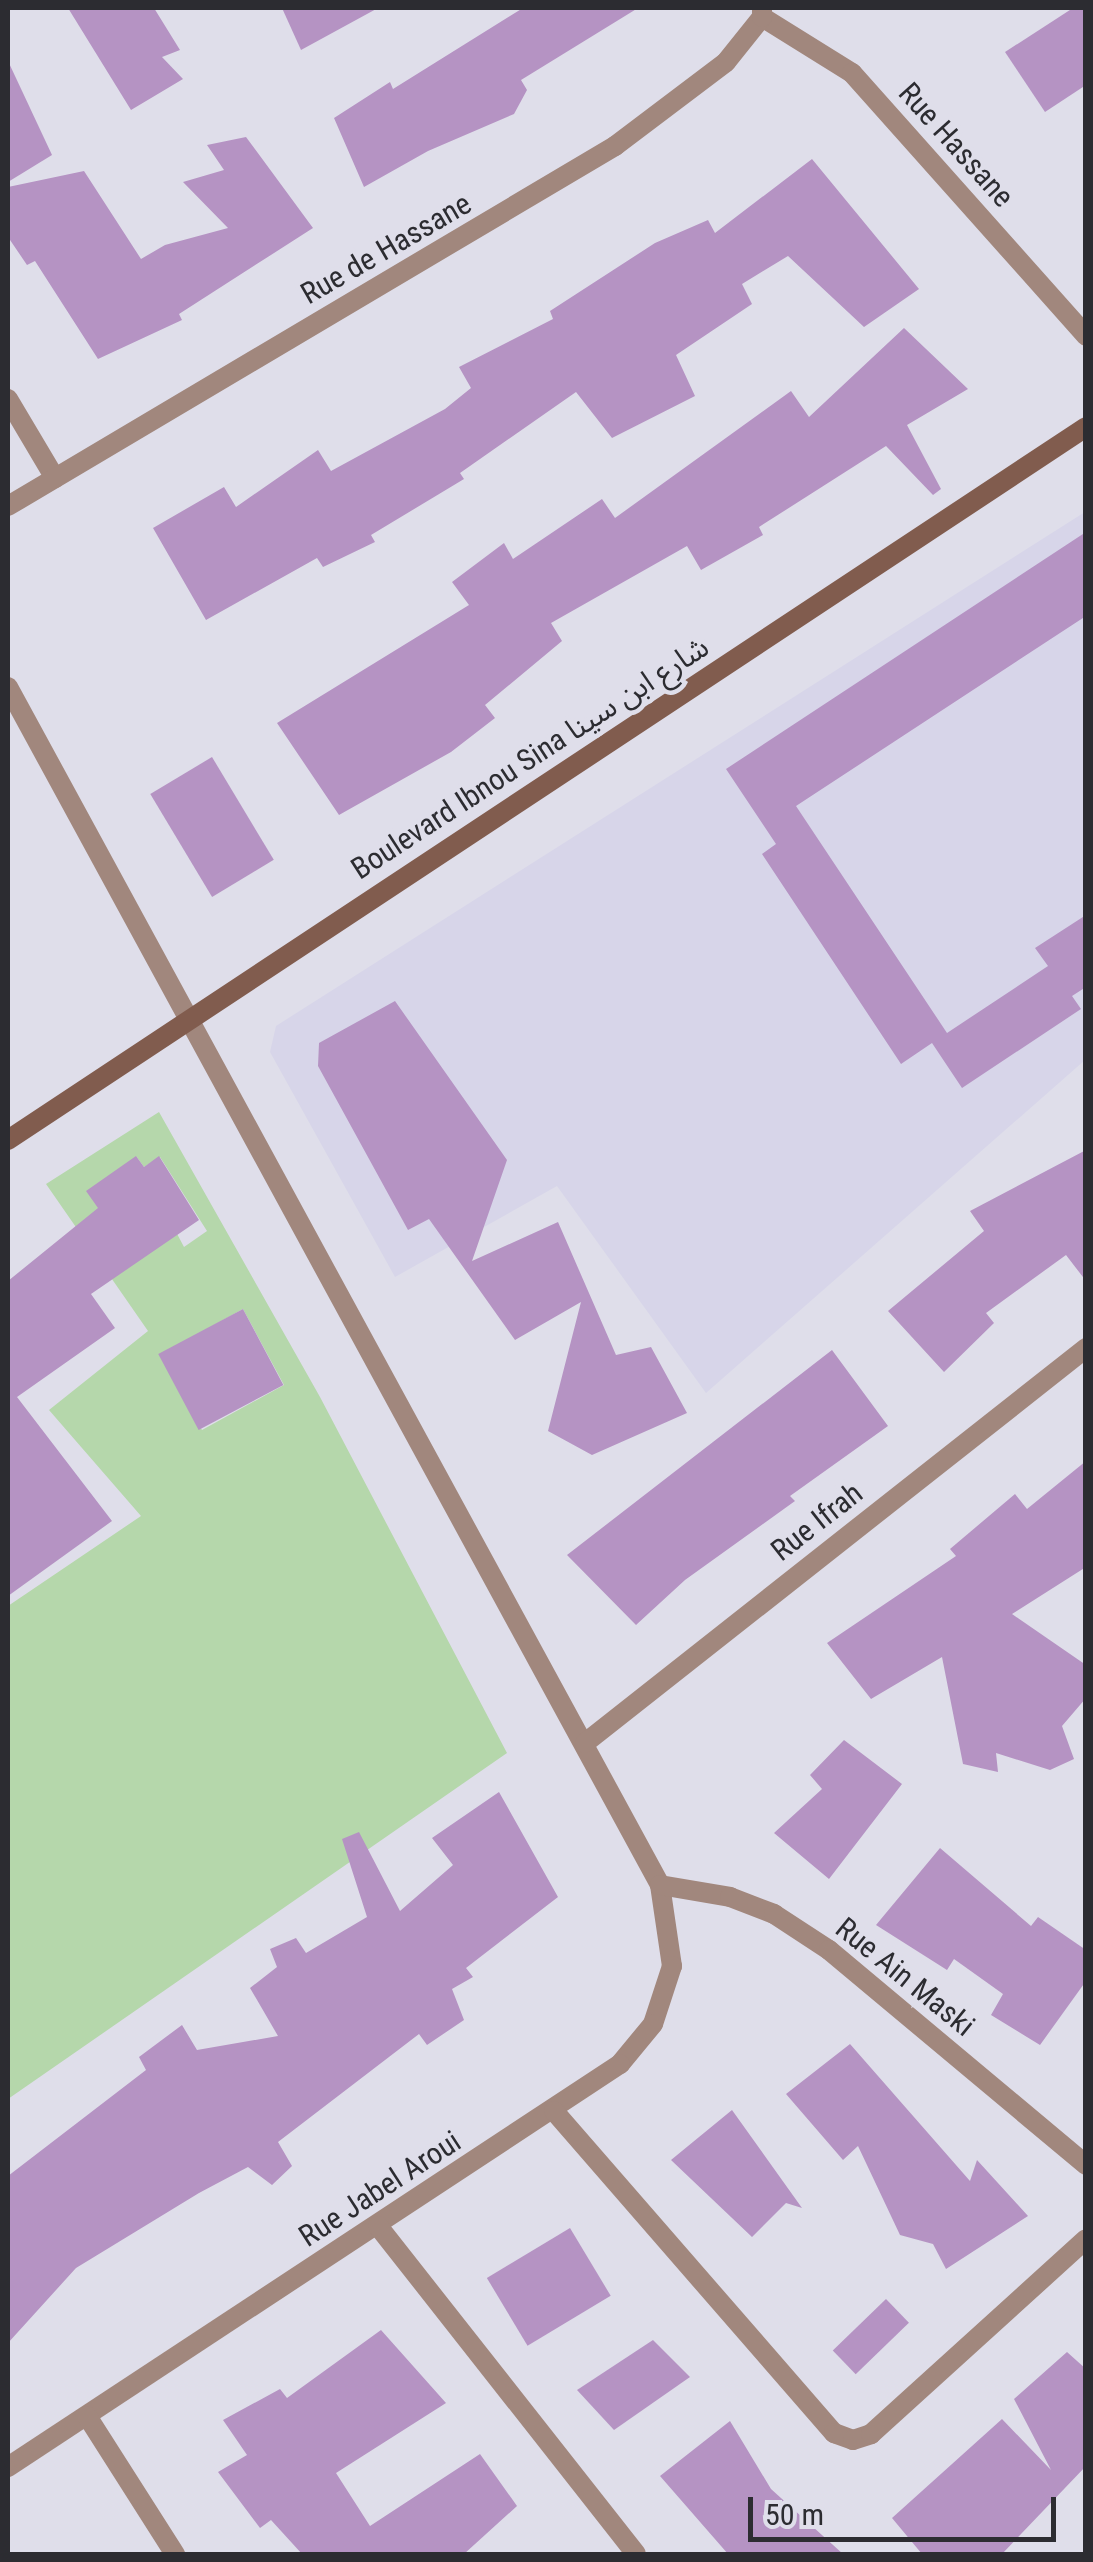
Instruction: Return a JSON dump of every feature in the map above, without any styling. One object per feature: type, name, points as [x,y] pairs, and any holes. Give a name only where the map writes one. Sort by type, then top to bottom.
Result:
[{"type":"main road","name":"Boulevard Ibnou Sina شارع ابن سينا","points":[[8,1140],[1086,426]]},
{"type":"street","name":"Rue Hassane","points":[[762,12],[852,74],[1086,336]]},
{"type":"street","name":"Rue de Hassane","points":[[8,506],[615,146],[698,86],[762,12]]},
{"type":"street","points":[[8,398],[55,478]]},
{"type":"street","name":"Rue Jabel Aroui","points":[[8,687],[660,1885],[672,1966],[665,1998],[620,2064],[8,2467]]},
{"type":"street","name":"Rue Ifrah","points":[[585,1743],[1086,1348]]},
{"type":"street","name":"Rue Ain Maski","points":[[660,1885],[730,1897],[774,1914],[829,1950],[1086,2165]]},
{"type":"street","points":[[554,2111],[834,2433],[853,2440],[871,2434],[1086,2239]]},
{"type":"street","points":[[378,2226],[636,2554]]},
{"type":"street","points":[[87,2416],[175,2554]]},
{"type":"shaded area","points":[[1085,512],[1085,1060],[706,1393],[557,1186],[395,1277],[270,1052],[276,1026]]},
{"type":"green space","points":[[159,1112],[320,1397],[507,1753],[8,2099],[8,1606],[141,1516],[49,1410],[148,1331],[46,1184]],"holes":[[[136,1156],[144,1167],[160,1157],[207,1231],[184,1247]],[[243,1309],[284,1385],[202,1430],[160,1355]]]},
{"type":"building","points":[[68,8],[154,8],[180,50],[162,57],[183,79],[131,110]]},
{"type":"building","points":[[282,8],[378,8],[301,50]]},
{"type":"building","points":[[523,8],[638,8],[521,80],[527,90],[514,114],[428,151],[364,187],[334,118],[390,82],[393,89]]},
{"type":"building","points":[[1073,8],[1086,8],[1086,85],[1045,112],[1005,52]]},
{"type":"building","points":[[8,61],[52,155],[8,182]]},
{"type":"building","points":[[246,137],[313,228],[179,314],[182,320],[98,359],[35,261],[27,265],[8,237],[8,187],[84,171],[141,259],[165,245],[228,228],[183,182],[224,170],[207,145]]},
{"type":"building","points":[[812,159],[919,289],[864,327],[788,256],[742,284],[752,304],[676,355],[695,396],[612,438],[576,392],[460,473],[464,479],[371,535],[375,542],[323,567],[317,558],[206,620],[153,528],[224,487],[236,507],[318,450],[331,471],[445,409],[471,388],[459,367],[553,319],[550,311],[655,243],[708,220],[715,233]]},
{"type":"building","points":[[904,328],[968,389],[907,425],[941,489],[933,495],[886,446],[759,527],[763,535],[701,570],[687,546],[551,623],[562,641],[485,705],[495,718],[451,752],[339,815],[277,723],[469,605],[452,582],[504,543],[513,559],[602,499],[615,518],[791,391],[809,417]]},
{"type":"building","points":[[1086,532],[1086,616],[796,806],[947,1033],[1048,966],[1035,948],[1086,915],[1086,987],[1072,996],[1081,1009],[962,1088],[932,1043],[901,1064],[762,854],[776,844],[726,769]]},
{"type":"building","points":[[212,757],[274,860],[212,897],[150,794]]},
{"type":"building","points":[[395,1001],[507,1160],[472,1261],[558,1222],[616,1355],[651,1347],[687,1413],[592,1455],[548,1431],[581,1302],[515,1340],[429,1219],[408,1230],[318,1066],[319,1043]]},
{"type":"building","points":[[1086,1150],[1086,1281],[1066,1255],[986,1313],[994,1323],[944,1372],[888,1311],[984,1231],[970,1211]]},
{"type":"building","points":[[136,1156],[144,1167],[159,1156],[199,1220],[91,1294],[115,1328],[17,1397],[112,1521],[8,1596],[8,1281],[98,1208],[86,1191]]},
{"type":"building","points":[[243,1309],[283,1385],[199,1430],[158,1354]]},
{"type":"building","points":[[832,1350],[888,1426],[790,1496],[795,1501],[685,1580],[636,1625],[567,1555]]},
{"type":"building","points":[[1086,1461],[1086,1567],[1012,1614],[1086,1665],[1086,1698],[1062,1726],[1074,1759],[1050,1770],[996,1753],[998,1772],[963,1764],[942,1657],[871,1699],[827,1643],[956,1556],[950,1549],[1015,1494],[1027,1509]]},
{"type":"building","points":[[844,1740],[902,1784],[829,1879],[774,1833],[822,1789],[810,1775]]},
{"type":"building","points":[[499,1792],[558,1897],[466,1968],[473,1977],[452,1989],[464,2020],[427,2045],[419,2034],[278,2142],[292,2166],[272,2185],[248,2167],[199,2193],[76,2268],[8,2343],[8,2176],[146,2070],[139,2057],[182,2025],[197,2050],[278,2036],[250,1988],[277,1967],[270,1949],[296,1938],[306,1953],[367,1917],[342,1839],[359,1832],[400,1911],[453,1865],[432,1838]]},
{"type":"building","points":[[940,1848],[1031,1926],[1038,1917],[1086,1950],[1086,1981],[1040,2045],[991,2015],[1003,1994],[954,1959],[947,1970],[876,1925]]},
{"type":"building","points":[[850,2044],[970,2181],[977,2160],[1028,2216],[946,2269],[933,2244],[900,2235],[858,2146],[843,2160],[786,2094]]},
{"type":"building","points":[[732,2110],[802,2208],[786,2203],[752,2237],[671,2160]]},
{"type":"building","points":[[570,2228],[611,2296],[528,2346],[487,2278]]},
{"type":"building","points":[[886,2299],[909,2323],[856,2374],[833,2350]]},
{"type":"building","points":[[381,2330],[446,2403],[336,2473],[370,2526],[480,2454],[517,2506],[464,2554],[302,2554],[271,2520],[260,2528],[218,2472],[247,2455],[223,2420],[280,2389],[287,2398]]},
{"type":"building","points":[[653,2340],[690,2377],[614,2430],[577,2390]]},
{"type":"building","points":[[1067,2352],[1086,2369],[1086,2466],[1002,2554],[922,2554],[892,2518],[1002,2419],[1051,2470],[1014,2399]]},
{"type":"building","points":[[730,2421],[771,2489],[843,2554],[728,2554],[660,2476]]}]
